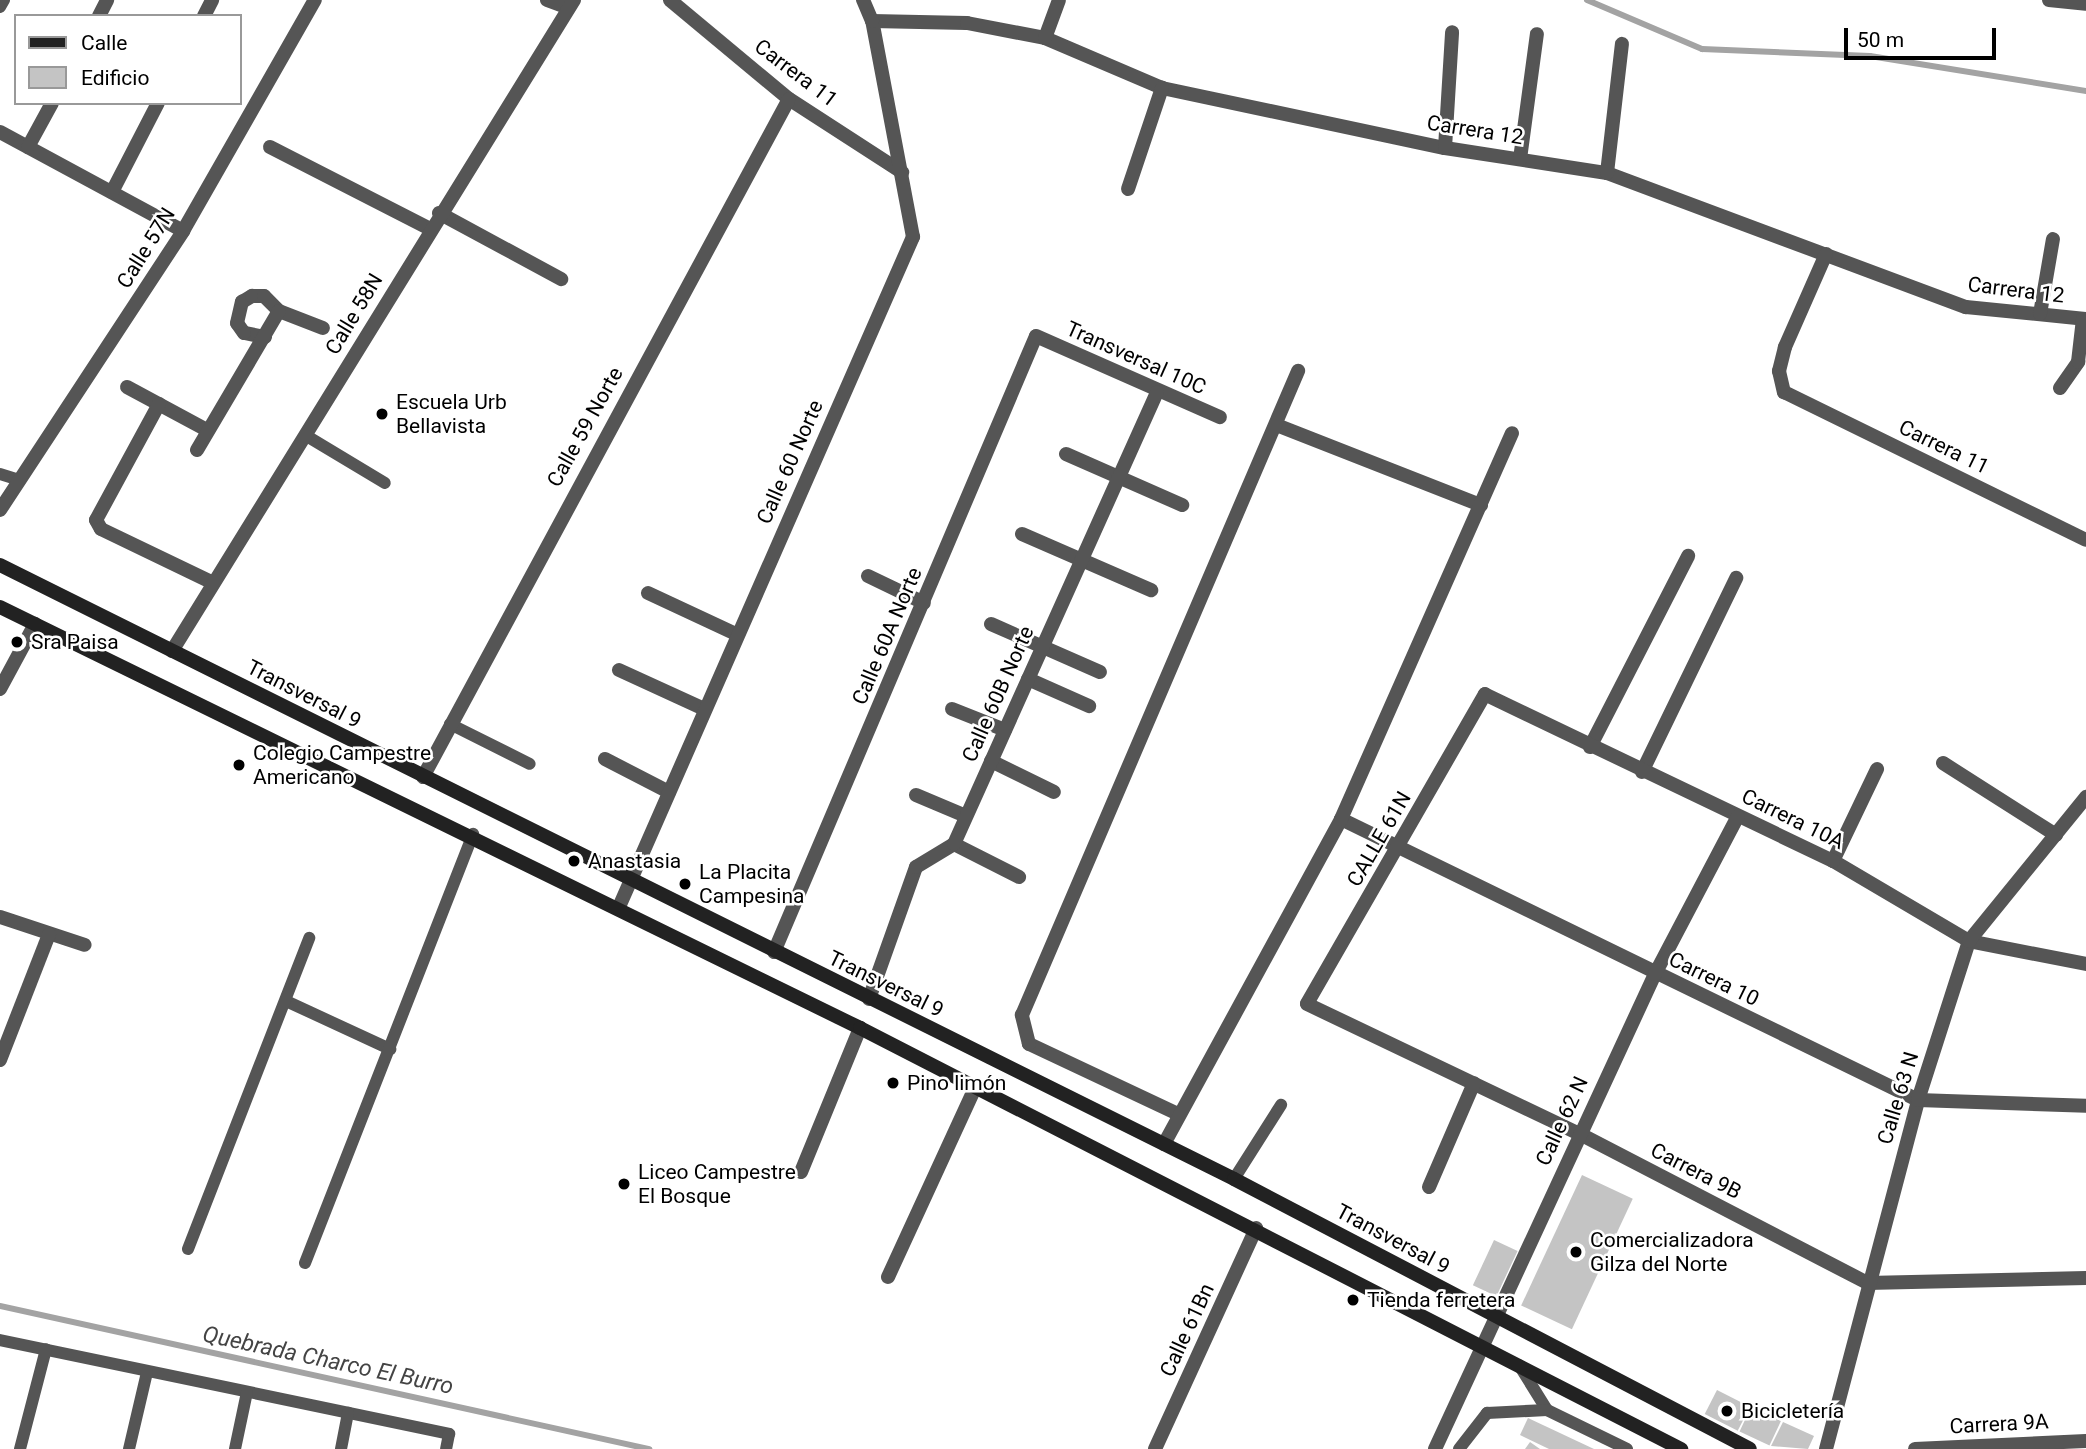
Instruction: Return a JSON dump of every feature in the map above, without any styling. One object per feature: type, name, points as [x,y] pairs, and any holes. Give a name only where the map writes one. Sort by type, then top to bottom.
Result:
[{"type":"main road","name":"Transversal 9","points":[[0,565],[1234,1179],[1749,1449]]},
{"type":"main road","points":[[0,607],[619,907],[1256,1228],[1681,1449]]},
{"type":"street","name":"Calle 57N","points":[[0,510],[183,231],[315,0]]},
{"type":"street","points":[[547,0],[572,4]]},
{"type":"street","name":"Carrera 11","points":[[670,0],[789,99],[902,172]]},
{"type":"street","points":[[863,0],[872,21]]},
{"type":"street","points":[[1045,38],[1059,0]]},
{"type":"street","points":[[2049,0],[2086,4]]},
{"type":"street","name":"Calle 58N","points":[[172,652],[211,582],[572,4]]},
{"type":"street","name":"Carrera 12","points":[[872,21],[967,23],[1045,38],[1162,88],[1445,148],[1607,173],[1966,307],[2084,319]]},
{"type":"street","name":"Calle 60 Norte","points":[[619,907],[736,634],[913,237],[872,21]]},
{"type":"street","points":[[1445,148],[1452,32]]},
{"type":"street","points":[[1520,159],[1537,34]]},
{"type":"street","points":[[1607,173],[1622,44]]},
{"type":"street","points":[[1128,189],[1162,88]]},
{"type":"street","name":"Calle 59 Norte","points":[[423,777],[789,99]]},
{"type":"street","points":[[29,147],[51,105]]},
{"type":"street","points":[[112,192],[157,105]]},
{"type":"street","points":[[0,132],[183,231]]},
{"type":"street","points":[[270,147],[430,229]]},
{"type":"street","points":[[439,213],[561,279]]},
{"type":"street","points":[[2040,314],[2053,239]]},
{"type":"street","name":"Carrera 11","points":[[1826,254],[1786,348],[1779,371],[1784,392],[2086,540]]},
{"type":"street","points":[[265,337],[244,333],[237,323],[242,302],[264,296],[279,311],[323,328]]},
{"type":"street","points":[[197,450],[279,311]]},
{"type":"street","points":[[2060,388],[2078,362],[2084,319]]},
{"type":"street","name":"Transversal 10C","points":[[1036,336],[1157,393],[1220,417]]},
{"type":"street","name":"Calle 60A Norte","points":[[774,952],[1036,336]]},
{"type":"street","points":[[1178,1115],[1029,1044],[1022,1015],[1279,426],[1298,371]]},
{"type":"street","points":[[127,387],[207,430]]},
{"type":"street","name":"Calle 60B Norte","points":[[954,844],[1157,393]]},
{"type":"street","points":[[159,404],[96,520],[101,529],[211,582]]},
{"type":"street","points":[[1279,426],[1481,505]]},
{"type":"street","points":[[1164,1144],[1341,819],[1512,433]]},
{"type":"street","points":[[1066,454],[1182,505]]},
{"type":"street","points":[[1022,534],[1151,590]]},
{"type":"street","points":[[1590,747],[1688,556]]},
{"type":"street","points":[[868,576],[924,603]]},
{"type":"street","points":[[1642,772],[1736,578]]},
{"type":"street","points":[[648,593],[736,634]]},
{"type":"street","points":[[0,689],[35,624]]},
{"type":"street","points":[[991,624],[1044,643],[1100,672]]},
{"type":"street","points":[[619,670],[704,709]]},
{"type":"street","points":[[1028,679],[1089,706]]},
{"type":"street","name":"Carrera 10A","points":[[1485,694],[1642,772],[1833,861],[1969,941],[2086,964]]},
{"type":"street","name":"CALLE 61N","points":[[1307,1004],[1399,848],[1485,694]]},
{"type":"street","points":[[952,709],[1005,730]]},
{"type":"street","points":[[605,759],[669,792]]},
{"type":"street","points":[[991,761],[1054,792]]},
{"type":"street","points":[[1943,763],[2056,835]]},
{"type":"street","points":[[1833,861],[1877,769]]},
{"type":"street","points":[[916,795],[966,816]]},
{"type":"street","name":"Calle 63 N","points":[[1826,1449],[1867,1283],[1918,1100],[1969,941],[2086,797]]},
{"type":"street","name":"Calle 62 N","points":[[1435,1449],[1480,1343],[1655,974],[1738,816]]},
{"type":"street","name":"Carrera 10","points":[[1341,819],[1918,1100],[2086,1105]]},
{"type":"street","points":[[869,999],[916,867],[954,844],[1019,877]]},
{"type":"street","points":[[0,917],[85,945]]},
{"type":"street","points":[[0,1060],[49,934]]},
{"type":"street","name":"Carrera 9B","points":[[1307,1004],[1580,1134],[1867,1283],[2086,1278]]},
{"type":"street","points":[[801,1172],[860,1028]]},
{"type":"street","points":[[1429,1187],[1474,1083]]},
{"type":"street","points":[[888,1277],[976,1086]]},
{"type":"street","name":"Calle 61Bn","points":[[1155,1449],[1256,1228]]},
{"type":"street","name":"Carrera 9A","points":[[1915,1449],[2086,1441]]},
{"type":"lane","points":[[0,7],[4,0]]},
{"type":"lane","points":[[305,435],[385,483]]},
{"type":"lane","points":[[0,474],[20,480]]},
{"type":"lane","points":[[450,724],[530,764]]},
{"type":"lane","points":[[305,1264],[473,834]]},
{"type":"lane","points":[[188,1249],[309,938]]},
{"type":"lane","points":[[286,1001],[390,1049]]},
{"type":"lane","points":[[1234,1179],[1281,1105]]},
{"type":"lane","points":[[0,1340],[449,1434],[446,1449]]},
{"type":"lane","points":[[19,1449],[46,1349]]},
{"type":"lane","points":[[1513,1360],[1547,1410]]},
{"type":"lane","points":[[129,1449],[147,1372]]},
{"type":"lane","points":[[235,1449],[247,1392]]},
{"type":"lane","points":[[1459,1447],[1486,1413],[1547,1410],[1628,1449]]},
{"type":"lane","points":[[341,1449],[348,1413]]},
{"type":"building","name":"Comercializadora Gilza del Norte","points":[[1582,1175],[1633,1199],[1572,1329],[1521,1306]]},
{"type":"building","points":[[1494,1240],[1518,1251],[1496,1296],[1473,1285]]},
{"type":"building","name":"Bicicletería","points":[[1717,1390],[1750,1407],[1738,1431],[1705,1414]]},
{"type":"building","points":[[1751,1407],[1781,1421],[1769,1445],[1740,1431]]},
{"type":"building","points":[[1528,1418],[1594,1449],[1549,1449],[1520,1435]]},
{"type":"building","points":[[1783,1422],[1814,1436],[1808,1449],[1771,1446]]},
{"type":"building","points":[[1530,1442],[1540,1449],[1525,1449]]},
{"type":"waterway","points":[[1587,0],[1702,49],[1870,56],[2086,91]]},
{"type":"waterway","name":"Quebrada Charco El Burro","points":[[0,1306],[649,1449]]},
{"type":"place","name":"Escuela Urb Bellavista","points":[[382,414]]},
{"type":"place","name":"Sra Paisa","points":[[17,642]]},
{"type":"place","name":"Colegio Campestre Americano","points":[[239,765]]},
{"type":"place","name":"Anastasia","points":[[574,861]]},
{"type":"place","name":"La Placita Campesina","points":[[685,884]]},
{"type":"place","name":"Pino limón","points":[[893,1083]]},
{"type":"place","name":"Liceo Campestre El Bosque","points":[[624,1184]]},
{"type":"place","name":"Comercializadora Gilza del Norte","points":[[1576,1252]]},
{"type":"place","name":"Tienda ferretera","points":[[1353,1300]]},
{"type":"place","name":"Bicicletería","points":[[1727,1411]]}]
